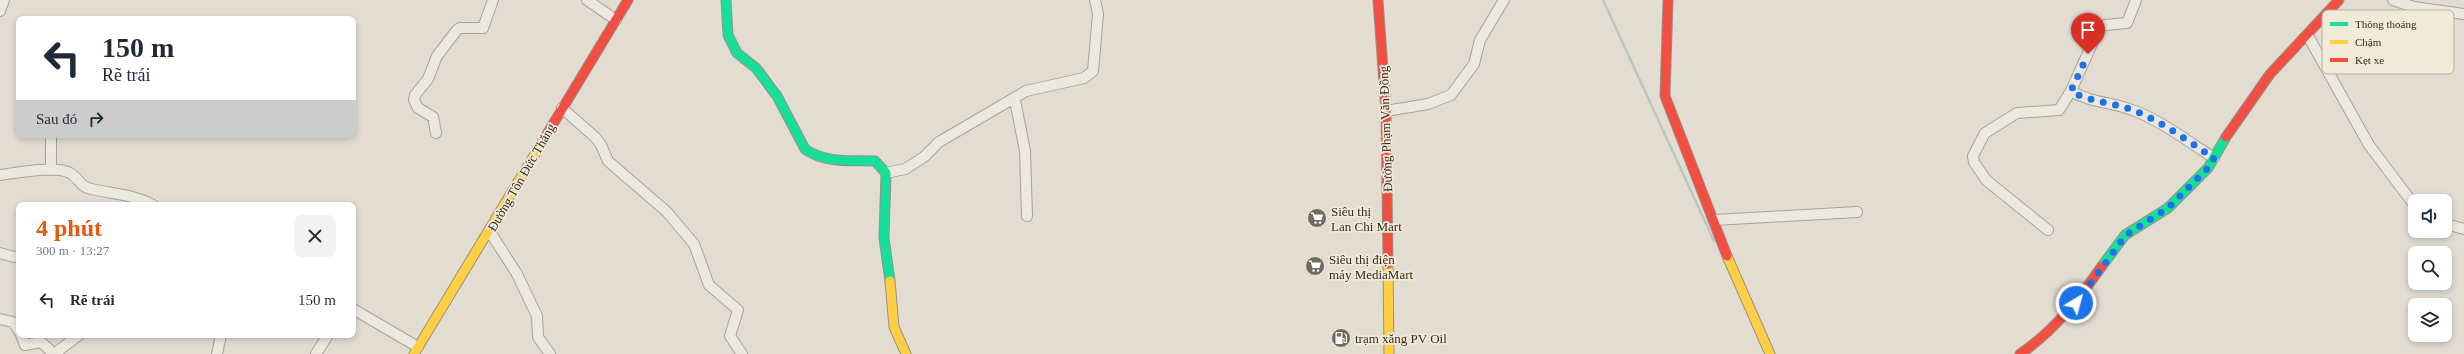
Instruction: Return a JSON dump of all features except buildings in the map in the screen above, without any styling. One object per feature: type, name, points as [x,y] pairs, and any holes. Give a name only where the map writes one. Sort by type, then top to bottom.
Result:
[{"type":"main road","name":"Đường Tôn Đức Thắng","points":[[416,350],[490,232],[562,108],[628,0]]},
{"type":"main road","points":[[726,0],[728,35],[737,53],[756,68],[777,96],[805,149],[812,155],[823,159],[875,161],[886,173],[884,238],[888,259],[894,327],[906,354]]},
{"type":"main road","name":"Đường Phạm Văn Đồng","points":[[1378,0],[1386,111],[1389,354]]},
{"type":"main road","points":[[1668,0],[1668,50],[1664,96],[1735,276],[1770,354]]},
{"type":"main road","points":[[2330,10],[2339,0]]},
{"type":"main road","points":[[2020,354],[2042,339],[2076,303],[2126,235],[2168,208],[2208,168],[2228,134],[2270,74],[2322,20]]},
{"type":"street","points":[[0,11],[4,0]]},
{"type":"street","points":[[436,133],[433,117],[418,108],[414,100],[415,95],[428,79],[437,56],[457,30],[460,28],[483,28],[493,0]]},
{"type":"street","points":[[587,0],[616,20]]},
{"type":"street","points":[[886,173],[905,169],[924,156],[939,142],[1015,100],[1026,91],[1084,78],[1093,71],[1098,14],[1096,0]]},
{"type":"street","points":[[1386,111],[1428,104],[1452,95],[1474,64],[1480,40],[1504,0]]},
{"type":"street","points":[[2048,230],[1986,180],[1974,162],[1973,156],[1975,150],[1989,130],[2022,112],[2059,110],[2071,91],[2099,28],[2105,25],[2127,23],[2136,0]]},
{"type":"street","points":[[2393,0],[2414,8],[2431,10]]},
{"type":"street","points":[[2454,13],[2464,14]]},
{"type":"street","points":[[2308,36],[2322,61]]},
{"type":"street","points":[[2329,74],[2369,145],[2408,197]]},
{"type":"street","points":[[2071,91],[2090,101],[2126,108],[2146,116],[2214,158]]},
{"type":"street","points":[[1015,100],[1025,151],[1026,216]]},
{"type":"street","points":[[562,108],[596,138],[602,145],[608,161],[659,204],[694,244],[709,285],[738,310],[730,336],[742,354]]},
{"type":"street","points":[[51,138],[51,170]]},
{"type":"street","points":[[0,175],[51,170],[70,173],[85,187],[133,196],[146,202]]},
{"type":"street","points":[[1714,220],[1857,212]]},
{"type":"street","points":[[2452,226],[2464,229]]},
{"type":"street","points":[[490,232],[517,274],[537,316],[538,337],[550,354]]},
{"type":"street","points":[[0,253],[14,257]]},
{"type":"street","points":[[356,311],[416,350]]},
{"type":"street","points":[[0,319],[13,322],[16,326]]},
{"type":"street","points":[[22,338],[25,345],[41,342],[54,354],[75,338]]},
{"type":"street","points":[[217,354],[220,338]]},
{"type":"street","points":[[316,354],[326,338]]},
{"type":"waterway","points":[[1603,0],[1714,241]]},
{"type":"traffic: fast","points":[[726,0],[728,35],[737,53],[756,68],[777,96],[805,149],[813,154],[830,159],[875,161],[886,173],[884,238],[890,281]]},
{"type":"traffic: fast","points":[[2102,266],[2125,235],[2168,208],[2208,168],[2226,137]]},
{"type":"traffic: slow","points":[[414,354],[544,139]]},
{"type":"traffic: slow","points":[[1727,256],[1770,354]]},
{"type":"traffic: slow","points":[[1388,264],[1389,354]]},
{"type":"traffic: slow","points":[[890,281],[894,327],[906,354]]},
{"type":"traffic: jam","points":[[544,139],[628,0]]},
{"type":"traffic: jam","points":[[1378,0],[1386,111],[1388,264]]},
{"type":"traffic: jam","points":[[1668,0],[1665,96],[1727,256]]},
{"type":"traffic: jam","points":[[2330,10],[2339,0]]},
{"type":"traffic: jam","points":[[2226,137],[2270,74],[2322,18]]},
{"type":"traffic: jam","points":[[2020,354],[2055,325],[2084,291],[2102,266]]},
{"type":"place","name":"Siêu thị Lan Chi Mart","points":[[1317,218]]},
{"type":"place","name":"Siêu thị điện máy MediaMart","points":[[1315,266]]},
{"type":"place","name":"trạm xăng PV Oil","points":[[1341,338]]},
{"type":"route","points":[[2076,303],[2126,235],[2131,230],[2168,208],[2212,164],[2214,158],[2136,111],[2090,101],[2071,91],[2088,54]]}]
